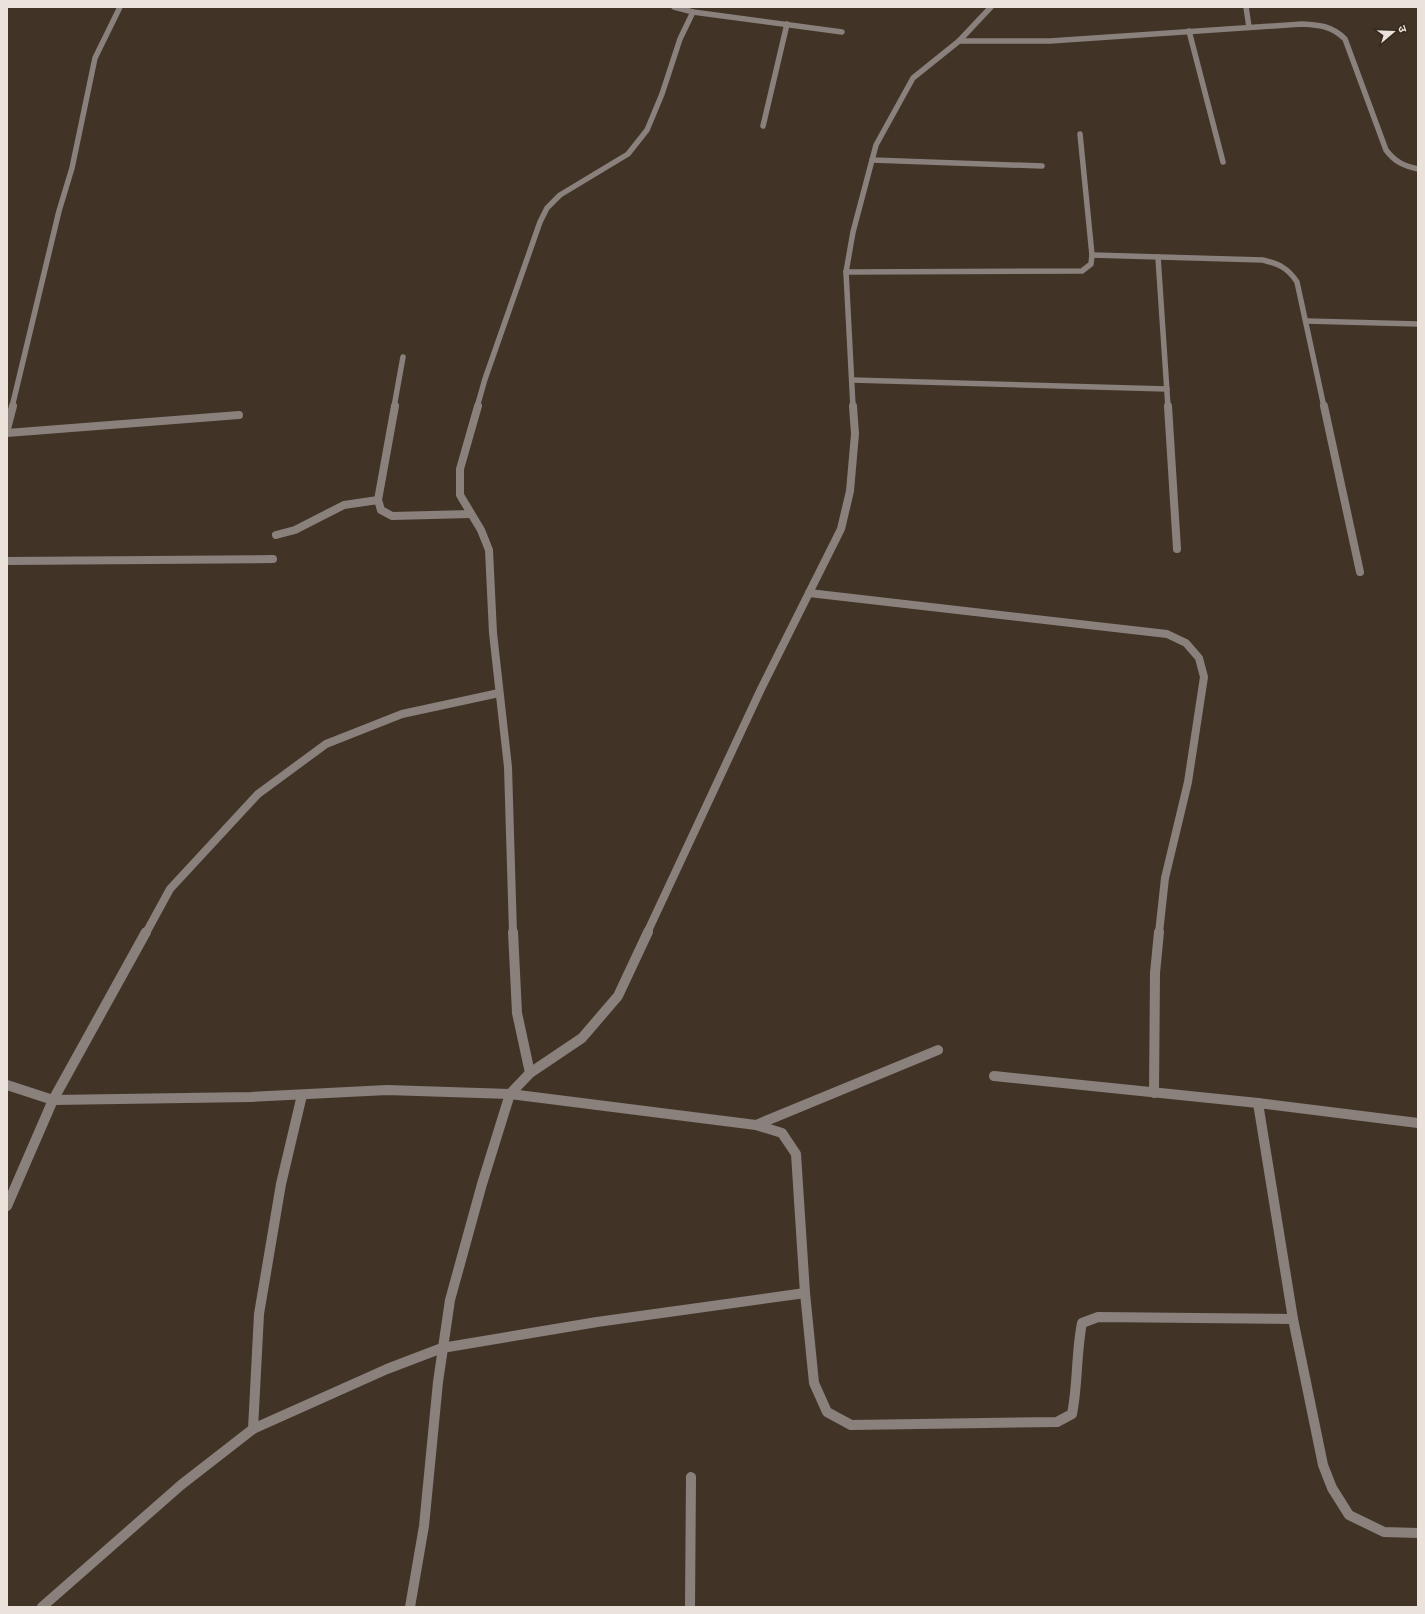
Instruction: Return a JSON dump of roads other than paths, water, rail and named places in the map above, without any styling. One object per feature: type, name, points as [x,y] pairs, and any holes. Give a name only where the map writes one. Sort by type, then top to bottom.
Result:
[{"type":"street","points":[[7,429],[59,211],[72,168],[95,58],[120,7]]},
{"type":"street","points":[[674,7],[693,12],[842,32]]},
{"type":"street","points":[[410,1607],[424,1526],[442,1348],[450,1300],[482,1184],[510,1094],[530,1073],[582,1038],[618,996],[761,689],[841,529],[850,491],[855,434],[846,272],[853,232],[876,145],[913,78],[959,41],[990,7]]},
{"type":"street","points":[[1246,7],[1249,27]]},
{"type":"street","points":[[530,1073],[517,1013],[513,947],[508,767],[493,632],[489,550],[481,530],[460,495],[460,469],[485,378],[540,222],[547,208],[560,195],[628,154],[647,130],[662,94],[680,39],[693,12]]},
{"type":"street","points":[[763,126],[787,24]]},
{"type":"street","points":[[959,41],[1050,41],[1249,27],[1302,24],[1324,25],[1337,31],[1345,39],[1386,150],[1392,159],[1403,166],[1418,169]]},
{"type":"street","points":[[1189,31],[1223,162]]},
{"type":"street","points":[[846,272],[1082,271],[1090,264],[1092,255],[1080,134]]},
{"type":"street","points":[[872,160],[1042,166]]},
{"type":"street","points":[[1092,255],[1263,260],[1281,264],[1292,273],[1298,282],[1360,572]]},
{"type":"street","points":[[1158,257],[1177,549]]},
{"type":"street","points":[[1306,321],[1418,324]]},
{"type":"street","points":[[403,357],[378,500],[381,510],[392,516],[471,514]]},
{"type":"street","points":[[852,380],[1167,389]]},
{"type":"street","points":[[7,433],[239,415]]},
{"type":"street","points":[[276,535],[295,530],[344,505],[378,500]]},
{"type":"street","points":[[7,560],[273,559]]},
{"type":"street","points":[[809,593],[1167,634],[1186,643],[1199,658],[1204,677],[1189,774],[1165,878],[1155,973],[1154,1093]]},
{"type":"street","points":[[7,1206],[53,1100],[170,889],[258,794],[326,744],[402,714],[500,693]]},
{"type":"street","points":[[756,1125],[938,1050]]},
{"type":"street","points":[[994,1076],[1258,1103],[1418,1123]]},
{"type":"street","points":[[7,1085],[53,1100],[251,1097],[387,1090],[510,1094],[756,1125],[782,1133],[796,1154],[805,1293],[814,1383],[827,1412],[851,1425],[1057,1422],[1072,1414],[1076,1397],[1078,1339],[1082,1323],[1098,1317],[1293,1319]]},
{"type":"street","points":[[253,1429],[259,1314],[281,1184],[302,1095]]},
{"type":"street","points":[[1258,1103],[1293,1319],[1323,1465],[1332,1488],[1349,1515],[1384,1532],[1418,1533]]},
{"type":"street","points":[[42,1607],[181,1485],[253,1429],[386,1369],[442,1348],[597,1322],[805,1293]]},
{"type":"street","points":[[690,1607],[691,1477]]}]
